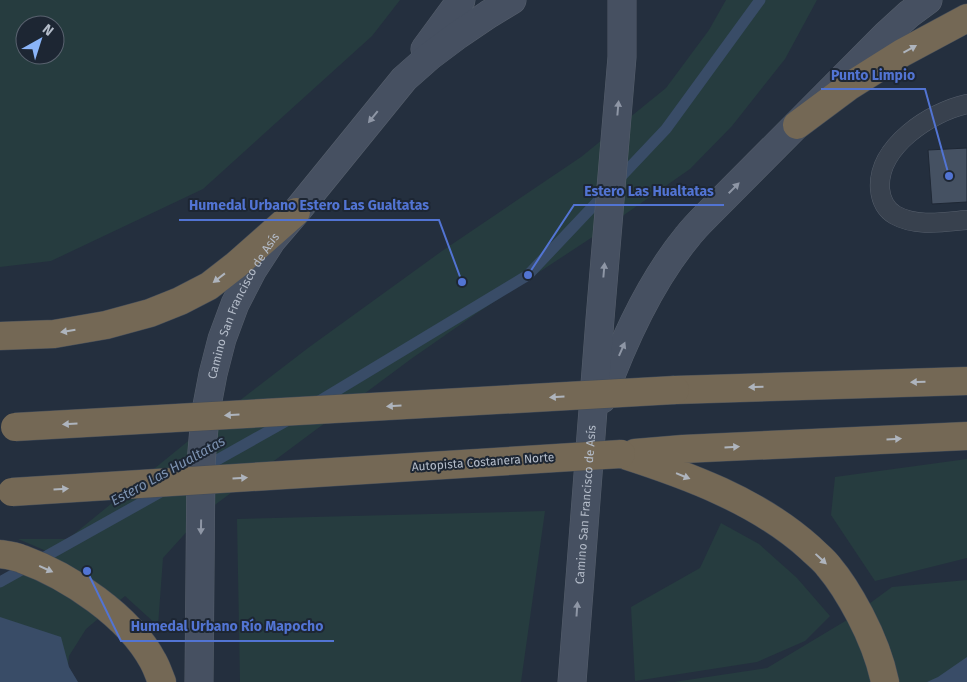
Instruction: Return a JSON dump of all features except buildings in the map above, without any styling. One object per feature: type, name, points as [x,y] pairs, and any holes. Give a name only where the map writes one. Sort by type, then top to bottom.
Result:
[{"type":"highway","points":[[797,125],[848,87],[910,49],[967,18]]},
{"type":"highway","points":[[0,336],[54,334],[106,326],[150,314],[209,286],[296,212]]},
{"type":"highway","points":[[7,427],[675,390],[967,380]]},
{"type":"highway","name":"Autopista Costanera Norte","points":[[6,493],[683,449],[967,436]]},
{"type":"highway","points":[[621,454],[658,466],[734,497],[768,516],[794,534],[828,566],[849,594],[867,628],[881,664],[885,682]]},
{"type":"highway","points":[[0,554],[22,558],[56,574],[113,612],[135,635],[153,660],[162,682]]},
{"type":"main road","points":[[404,79],[461,0]]},
{"type":"main road","name":"Camino San Francisco de Asís","points":[[199,682],[202,463],[205,416],[212,374],[235,304],[252,271],[272,240],[404,79],[458,35],[512,0]]},
{"type":"main road","name":"Camino San Francisco de Asís","points":[[573,670],[622,57],[622,0]]},
{"type":"main road","points":[[592,427],[611,374],[635,321],[669,261],[687,236],[886,35],[928,0]]},
{"type":"lane","points":[[967,104],[938,114],[909,133],[887,158],[880,179],[882,202],[887,209],[902,218],[920,222],[967,220]]},
{"type":"green space","points":[[0,0],[400,0],[372,36],[203,189],[51,261],[0,267]]},
{"type":"green space","points":[[726,0],[817,0],[785,59],[732,126],[690,169],[411,359],[200,516],[200,431],[308,348],[442,251],[581,157],[666,88],[709,30]]},
{"type":"green space","points":[[198,433],[200,517],[163,558],[158,626],[125,596],[86,629],[69,656],[66,682],[0,682],[0,584],[51,553],[18,539],[68,539]]},
{"type":"green space","points":[[967,459],[967,558],[875,581],[831,515],[835,477]]},
{"type":"green space","points":[[545,511],[521,682],[240,682],[237,519]]},
{"type":"green space","points":[[721,523],[759,544],[797,578],[830,616],[805,641],[757,662],[635,681],[631,607],[700,568]]},
{"type":"green space","points":[[967,580],[967,682],[674,682],[767,668],[847,620],[892,587]]},
{"type":"water","points":[[0,617],[61,637],[69,667],[78,682],[0,682]]},
{"type":"water","points":[[967,657],[967,682],[927,682],[938,677]]},
{"type":"waterway","name":"Estero Las Hualtatas","points":[[316,403],[528,275],[666,129],[760,0]]},
{"type":"waterway","name":"Estero Las Hualtatas","points":[[201,469],[290,419]]},
{"type":"waterway","name":"Estero Las Hualtatas","points":[[0,582],[166,489]]},
{"type":"place","name":"Punto Limpio","points":[[949,176]]},
{"type":"place","name":"Estero Las Hualtatas","points":[[528,275]]},
{"type":"place","name":"Humedal Urbano Estero Las Gualtatas","points":[[462,282]]},
{"type":"place","name":"Humedal Urbano Río Mapocho","points":[[87,571]]}]
